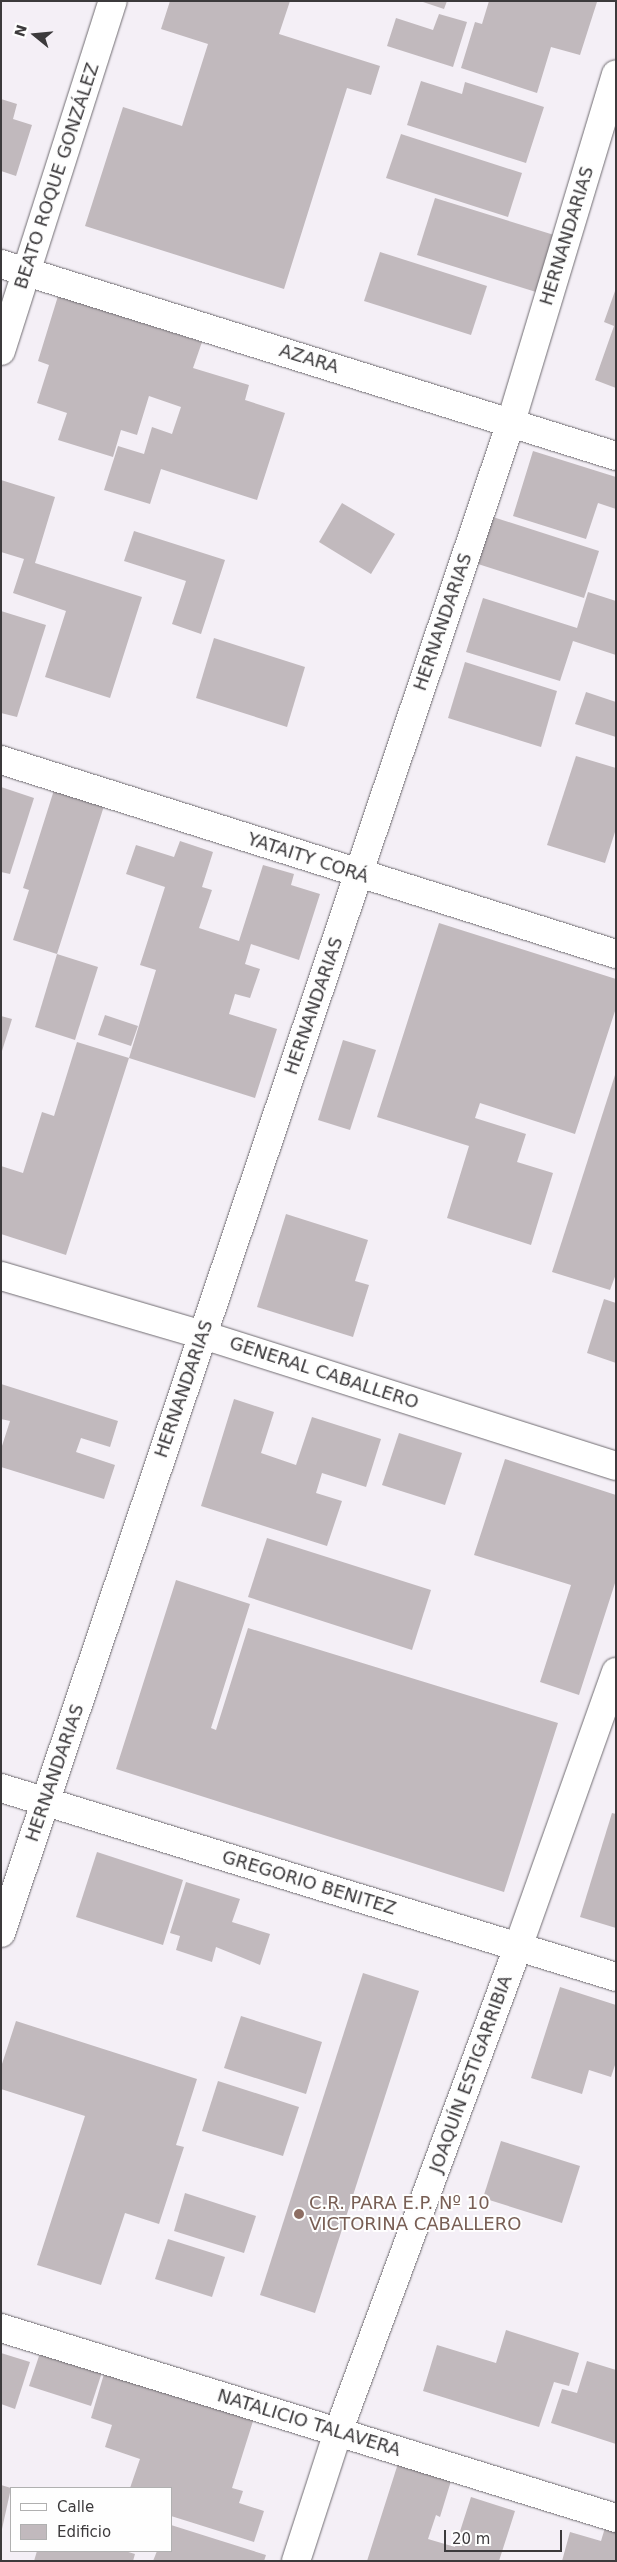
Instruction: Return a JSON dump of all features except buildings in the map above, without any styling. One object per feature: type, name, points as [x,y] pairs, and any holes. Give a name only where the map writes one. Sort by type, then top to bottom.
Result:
[{"type":"street","name":"BEATO ROQUE GONZÁLEZ","points":[[1,351],[14,268],[113,1]]},
{"type":"street","name":"HERNANDARIAS","points":[[1,1933],[511,422],[616,76]]},
{"type":"street","name":"AZARA","points":[[14,268],[616,456]]},
{"type":"street","name":"YATAITY CORÁ","points":[[1,760],[616,954]]},
{"type":"street","name":"GENERAL CABALLERO","points":[[1,1276],[202,1335],[616,1466]]},
{"type":"street","name":"JOAQUÍN ESTIGARRIBIA","points":[[296,2561],[338,2432],[518,1947],[616,1672]]},
{"type":"street","name":"GREGORIO BENITEZ","points":[[1,1788],[616,1977]]},
{"type":"street","name":"NATALICIO TALAVERA","points":[[1,2328],[616,2518]]},
{"type":"place","name":"C.R. PARA E.P. Nº 10 VICTORINA CABALLERO","points":[[299,2214]]}]
